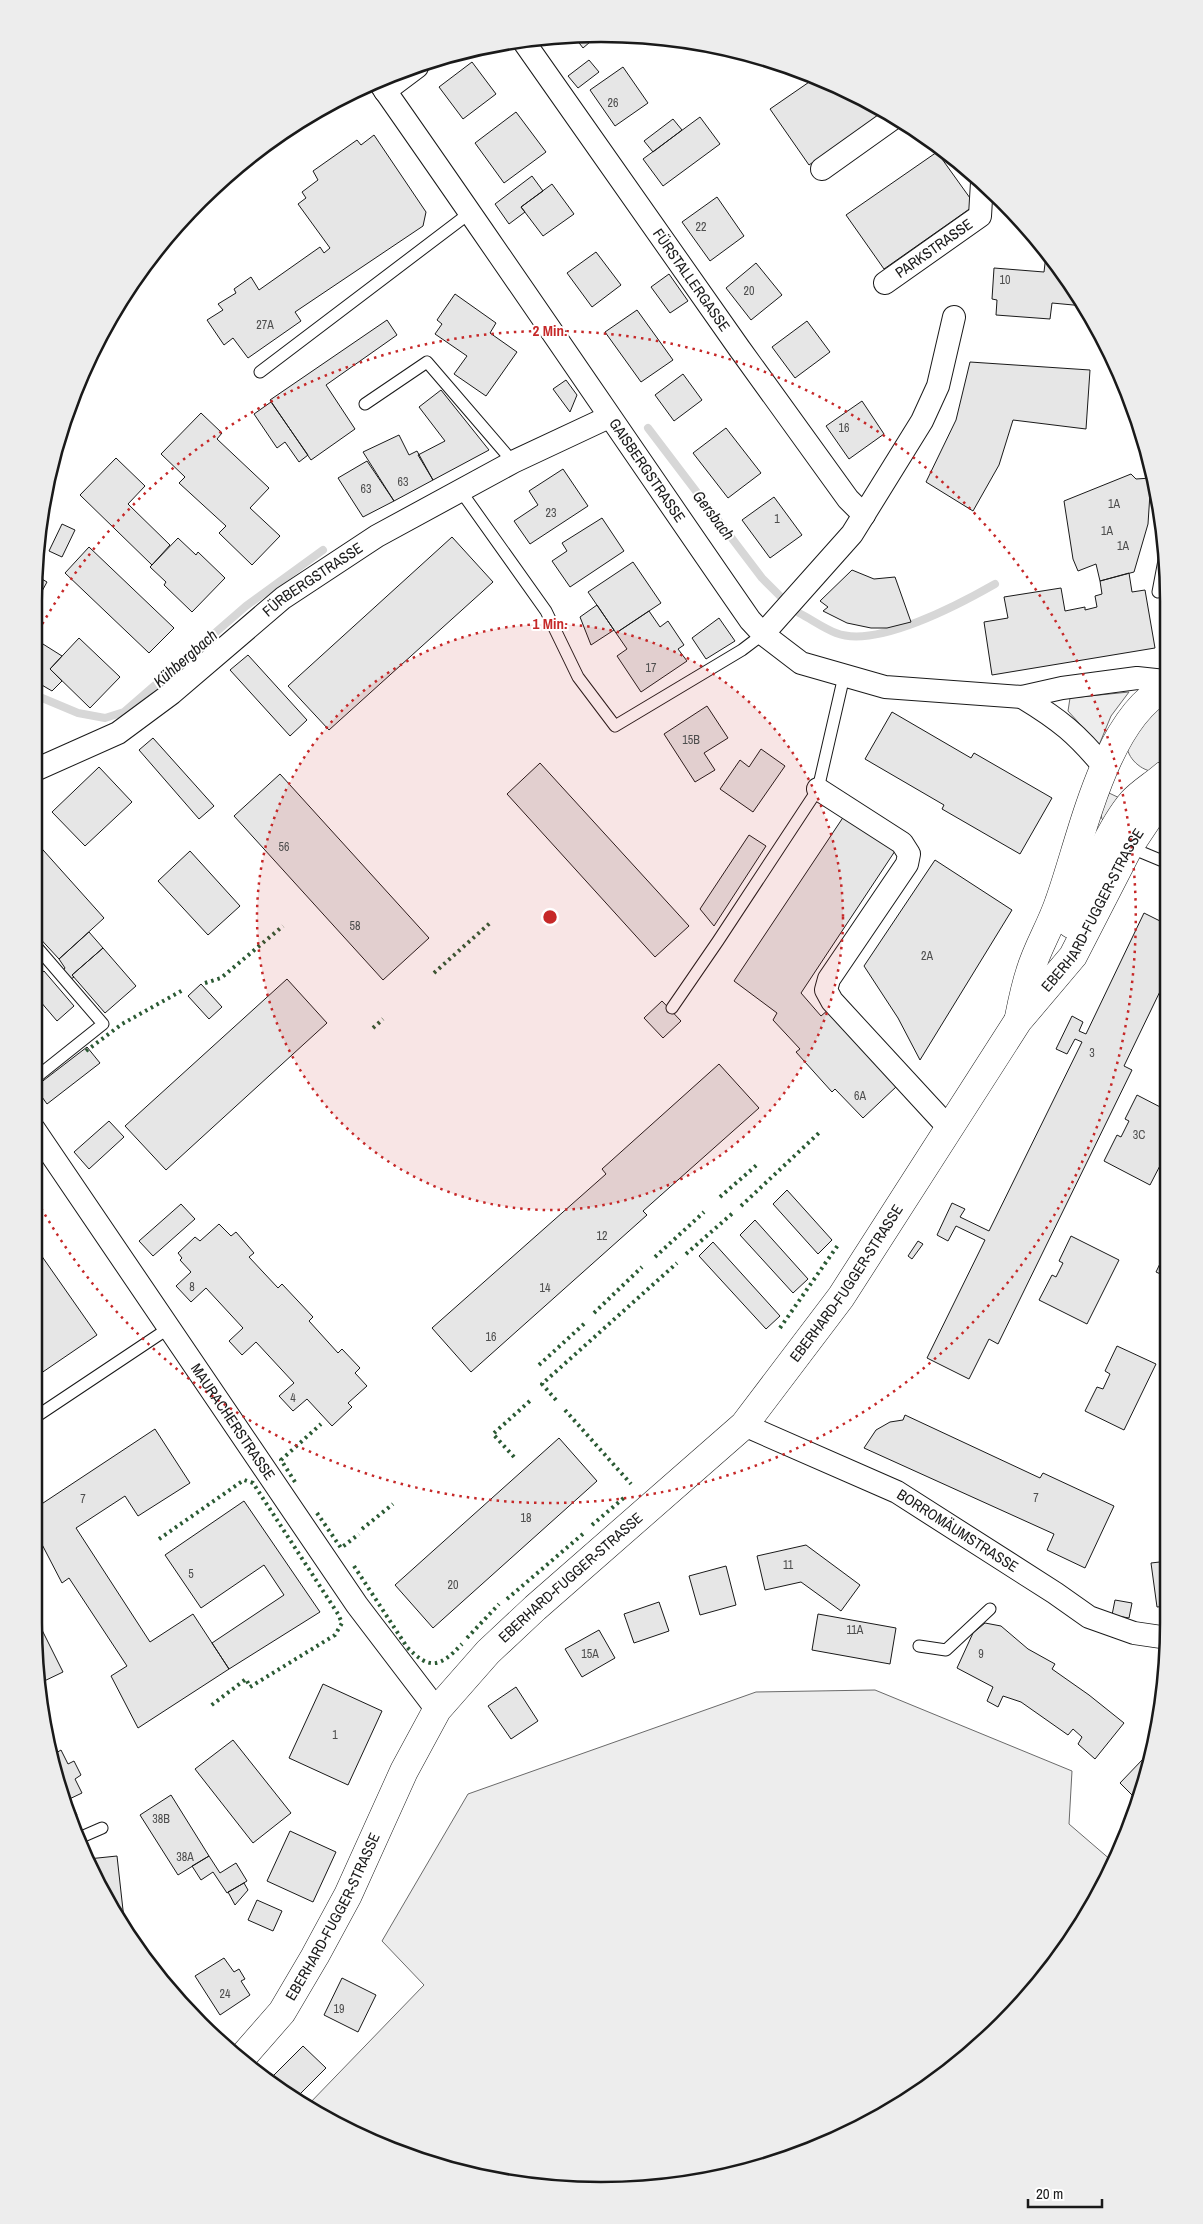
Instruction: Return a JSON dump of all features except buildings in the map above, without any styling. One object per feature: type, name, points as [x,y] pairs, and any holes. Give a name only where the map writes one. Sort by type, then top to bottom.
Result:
[{"type":"main road","points":[[1158,794],[1129,786],[1105,768],[1118,740],[1131,720],[1151,698],[1160,692]]},
{"type":"main road","name":"EBERHARD-FUGGER-STRASSE","points":[[1018,1021],[1030,972],[1059,905],[1085,819],[1105,768]]},
{"type":"main road","name":"EBERHARD-FUGGER-STRASSE","points":[[246,2053],[282,2012],[315,1956],[348,1895],[404,1771],[437,1710],[488,1652],[535,1608],[744,1425],[841,1297],[1018,1021],[1053,981],[1060,969],[1073,956],[1120,842],[1153,811],[1158,794]]},
{"type":"street","name":"FÜRSTALLERGASSE","points":[[528,47],[739,348],[848,499],[864,515]]},
{"type":"street","name":"GAISBERGSTRASSE","points":[[383,87],[471,212],[609,417],[750,620],[763,634],[801,663],[885,687],[1022,697],[1062,688],[1137,678],[1160,680]]},
{"type":"street","points":[[822,169],[888,122]]},
{"type":"street","name":"PARKSTRASSE","points":[[885,283],[980,216],[981,192]]},
{"type":"street","points":[[763,634],[852,534],[922,421],[938,386],[954,317]]},
{"type":"street","name":"FÜRBERGSTRASSE","points":[[42,767],[118,733],[172,693],[283,598],[377,536],[513,462],[609,417]]},
{"type":"street","name":"GAISBERGSTRASSE","points":[[1022,697],[1056,718],[1073,732],[1105,768]]},
{"type":"street","points":[[818,789],[902,843],[909,854],[907,864],[829,979],[826,990],[832,1002],[949,1128]]},
{"type":"street","name":"MAURACHERSTRASSE","points":[[42,1141],[357,1605],[437,1710]]},
{"type":"street","name":"BORROMÄUMSTRASSE","points":[[744,1425],[897,1492],[1055,1593],[1089,1617],[1134,1633],[1160,1637]]},
{"type":"lane","points":[[260,372],[471,212]]},
{"type":"lane","points":[[365,404],[427,362],[513,462]]},
{"type":"lane","points":[[460,490],[546,611],[578,677],[615,726],[742,650],[763,634]]},
{"type":"lane","points":[[1158,592],[1159,583]]},
{"type":"lane","points":[[672,1008],[818,789],[844,676]]},
{"type":"lane","points":[[1085,819],[1120,842],[1160,859]]},
{"type":"lane","points":[[42,955],[103,1024],[42,1072]]},
{"type":"lane","points":[[42,1413],[169,1328]]},
{"type":"lane","points":[[919,1646],[946,1650],[990,1610]]},
{"type":"lane","points":[[85,1835],[102,1828]]},
{"type":"shaded area","points":[[1129,692],[1111,716],[1099,745],[1068,711],[1070,698]]},
{"type":"shaded area","points":[[1160,707],[1160,770],[1150,771],[1140,767],[1132,759],[1127,744],[1136,731]]},
{"type":"shaded area","points":[[1109,793],[1126,801],[1108,825],[1102,819],[1100,812]]},
{"type":"shaded area","points":[[875,1690],[1072,1771],[1069,1824],[1108,1858],[1086,1902],[1045,1963],[997,2018],[970,2043],[912,2087],[881,2107],[849,2124],[781,2152],[711,2171],[674,2177],[602,2182],[529,2177],[492,2171],[422,2152],[388,2139],[354,2124],[312,2101],[424,1985],[382,1941],[468,1794],[756,1692]]},
{"type":"waterway","name":"Gersbach","points":[[648,428],[762,578],[784,600]]},
{"type":"waterway","name":"Kühbergbach","points":[[42,698],[78,713],[105,718],[124,712],[246,606],[323,550]]},
{"type":"waterway","name":"Gersbach","points":[[799,613],[836,633],[853,636],[873,635],[895,630],[940,613],[995,584]]},
{"type":"hedge","points":[[434,973],[490,923]]},
{"type":"hedge","points":[[205,983],[221,978],[283,926]]},
{"type":"hedge","points":[[86,1051],[122,1024],[183,990]]},
{"type":"hedge","points":[[373,1028],[383,1019]]},
{"type":"hedge","points":[[741,1206],[821,1131]]},
{"type":"hedge","points":[[720,1197],[759,1163]]},
{"type":"hedge","points":[[655,1257],[704,1212]]},
{"type":"hedge","points":[[686,1254],[734,1212]]},
{"type":"hedge","points":[[780,1328],[838,1245]]},
{"type":"hedge","points":[[556,1400],[542,1384],[677,1263]]},
{"type":"hedge","points":[[594,1313],[642,1267]]},
{"type":"hedge","points":[[539,1365],[585,1323]]},
{"type":"hedge","points":[[514,1457],[493,1434],[532,1399]]},
{"type":"hedge","points":[[565,1410],[631,1484]]},
{"type":"hedge","points":[[295,1482],[281,1460],[321,1424]]},
{"type":"hedge","points":[[159,1539],[244,1480],[253,1483],[342,1623],[335,1635],[250,1687],[246,1679],[209,1707]]},
{"type":"hedge","points":[[592,1525],[626,1496]]},
{"type":"hedge","points":[[362,1529],[393,1504]]},
{"type":"hedge","points":[[317,1513],[341,1548],[359,1534]]},
{"type":"hedge","points":[[507,1599],[584,1533]]},
{"type":"hedge","points":[[354,1566],[407,1647],[415,1655],[429,1663],[435,1663],[447,1658],[462,1644]]},
{"type":"hedge","points":[[467,1638],[499,1604]]}]
